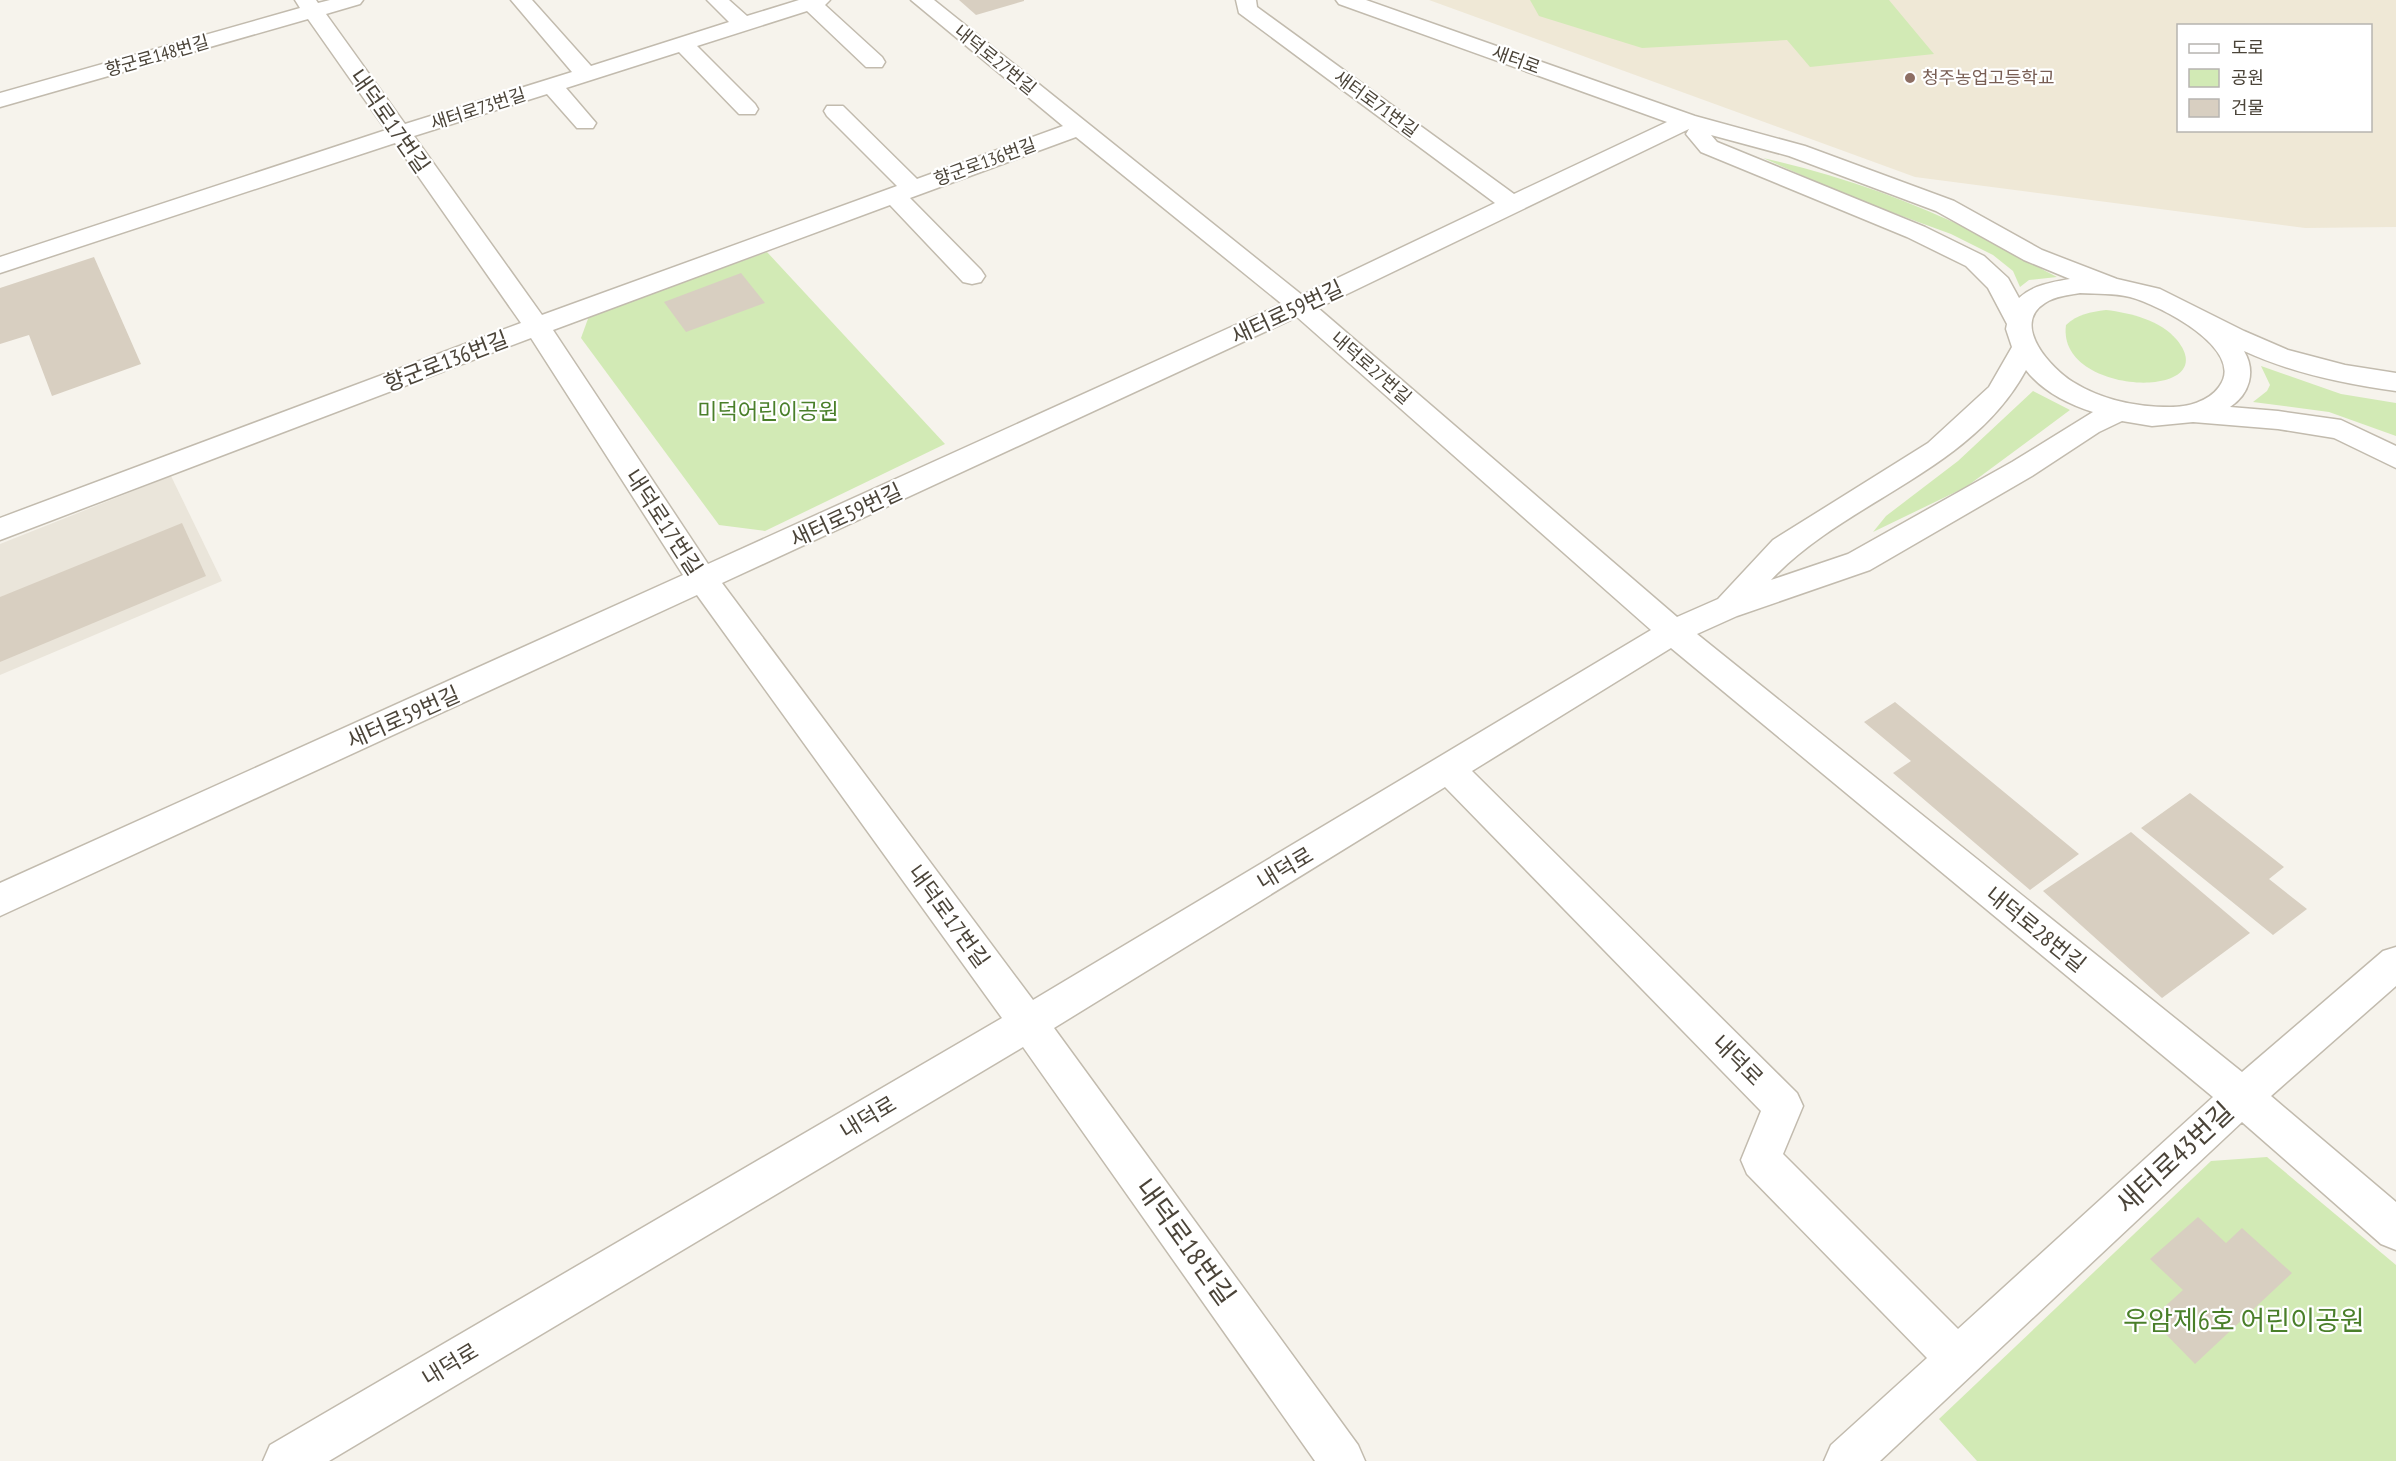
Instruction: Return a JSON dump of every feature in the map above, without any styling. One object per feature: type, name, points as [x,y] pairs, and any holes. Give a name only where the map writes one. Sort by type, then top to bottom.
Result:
[{"type":"street","name":"향군로148번길","points":[[0,100],[309,6],[353,0]]},
{"type":"street","points":[[520,0],[586,74]]},
{"type":"street","points":[[717,0],[743,24]]},
{"type":"street","name":"내덕로27번길","points":[[921,0],[1300,306],[1673,632]]},
{"type":"street","name":"새터로71번길","points":[[1246,0],[1246,9],[1513,204]]},
{"type":"street","name":"새터로","points":[[1346,0],[1687,121],[1797,151],[1945,206],[2033,255],[2108,285]]},
{"type":"street","points":[[815,1],[874,62]]},
{"type":"street","name":"새터로73번길","points":[[0,265],[398,134],[815,1]]},
{"type":"street","name":"내덕로17번길","points":[[309,6],[537,326],[703,581],[1028,1023]]},
{"type":"street","points":[[682,44],[747,109]]},
{"type":"street","points":[[551,85],[585,123]]},
{"type":"street","points":[[835,111],[972,276]]},
{"type":"street","points":[[1687,121],[1709,147],[1916,232],[1975,261],[1999,284],[2018,320],[2019,340],[2031,361],[2053,381],[2084,399],[2120,411],[2156,417],[2194,414],[2278,420],[2341,430],[2396,458]]},
{"type":"street","name":"새터로59번길","points":[[0,900],[703,581],[1300,306],[1687,121]]},
{"type":"street","name":"향군로136번길","points":[[0,529],[537,326],[1078,128]]},
{"type":"street","points":[[2018,320],[2028,303],[2047,291],[2074,285],[2108,285],[2152,296],[2178,306],[2207,324],[2302,366],[2349,377],[2396,382]]},
{"type":"street","points":[[2194,414],[2218,405],[2234,389],[2237,369],[2228,346],[2207,324]]},
{"type":"street","points":[[1726,608],[1784,548],[1938,450],[2000,393],[2024,349]]},
{"type":"street","name":"내덕로","points":[[286,1461],[1028,1023],[1673,632],[1726,608],[1859,562],[2022,469],[2089,425],[2120,411]]},
{"type":"street","name":"내덕로28번길","points":[[1673,632],[2242,1096],[2396,1229]]},
{"type":"street","name":"내덕로","points":[[1448,769],[1783,1106],[1761,1160],[1958,1359]]},
{"type":"street","name":"새터로43번길","points":[[1847,1461],[2242,1096],[2396,963]]},
{"type":"street","name":"내덕로18번길","points":[[1028,1023],[1341,1461]]},
{"type":"shaded area","name":"청주농업고등학교","points":[[1429,0],[2396,0],[2396,227],[2305,228],[1915,177]]},
{"type":"shaded area","points":[[171,476],[222,581],[0,675],[0,544]]},
{"type":"green space","points":[[1530,0],[1889,0],[1934,54],[1810,67],[1787,40],[1642,48],[1539,16]]},
{"type":"green space","points":[[1763,158],[1845,180],[1899,199],[1986,238],[2057,277],[2029,280],[2020,287],[2013,271],[1993,255],[1951,234],[1858,200]]},
{"type":"green space","name":"미덕어린이공원","points":[[767,252],[945,444],[765,531],[719,525],[581,338],[589,316]]},
{"type":"green space","points":[[2106,310],[2144,319],[2170,333],[2177,340],[2186,360],[2179,374],[2161,381],[2136,382],[2110,377],[2086,366],[2070,349],[2066,325],[2084,314]]},
{"type":"green space","points":[[2261,366],[2341,394],[2396,403],[2396,436],[2329,412],[2253,402],[2267,391],[2270,385]]},
{"type":"green space","points":[[2033,391],[2070,410],[1966,487],[1873,532],[1886,516],[1958,461]]},
{"type":"green space","name":"우암제6호 어린이공원","points":[[2267,1157],[2396,1265],[2396,1461],[1977,1461],[1939,1419],[2211,1161]]},
{"type":"building","points":[[959,0],[1024,0],[1024,1],[976,15]]},
{"type":"building","points":[[94,257],[141,364],[52,396],[29,335],[0,344],[0,288]]},
{"type":"building","points":[[741,273],[765,303],[686,332],[664,302]]},
{"type":"building","points":[[182,523],[206,576],[0,662],[0,597]]},
{"type":"building","points":[[1895,702],[2079,854],[2030,890],[1893,773],[1911,761],[1864,722]]},
{"type":"building","points":[[2190,793],[2284,867],[2269,879],[2307,909],[2273,935],[2141,828]]},
{"type":"building","points":[[2131,832],[2250,933],[2162,998],[2043,891]]},
{"type":"building","points":[[2198,1217],[2226,1243],[2242,1228],[2292,1273],[2195,1364],[2151,1319],[2183,1290],[2150,1259]]},
{"type":"place","name":"청주농업고등학교","points":[[1910,78]]}]
